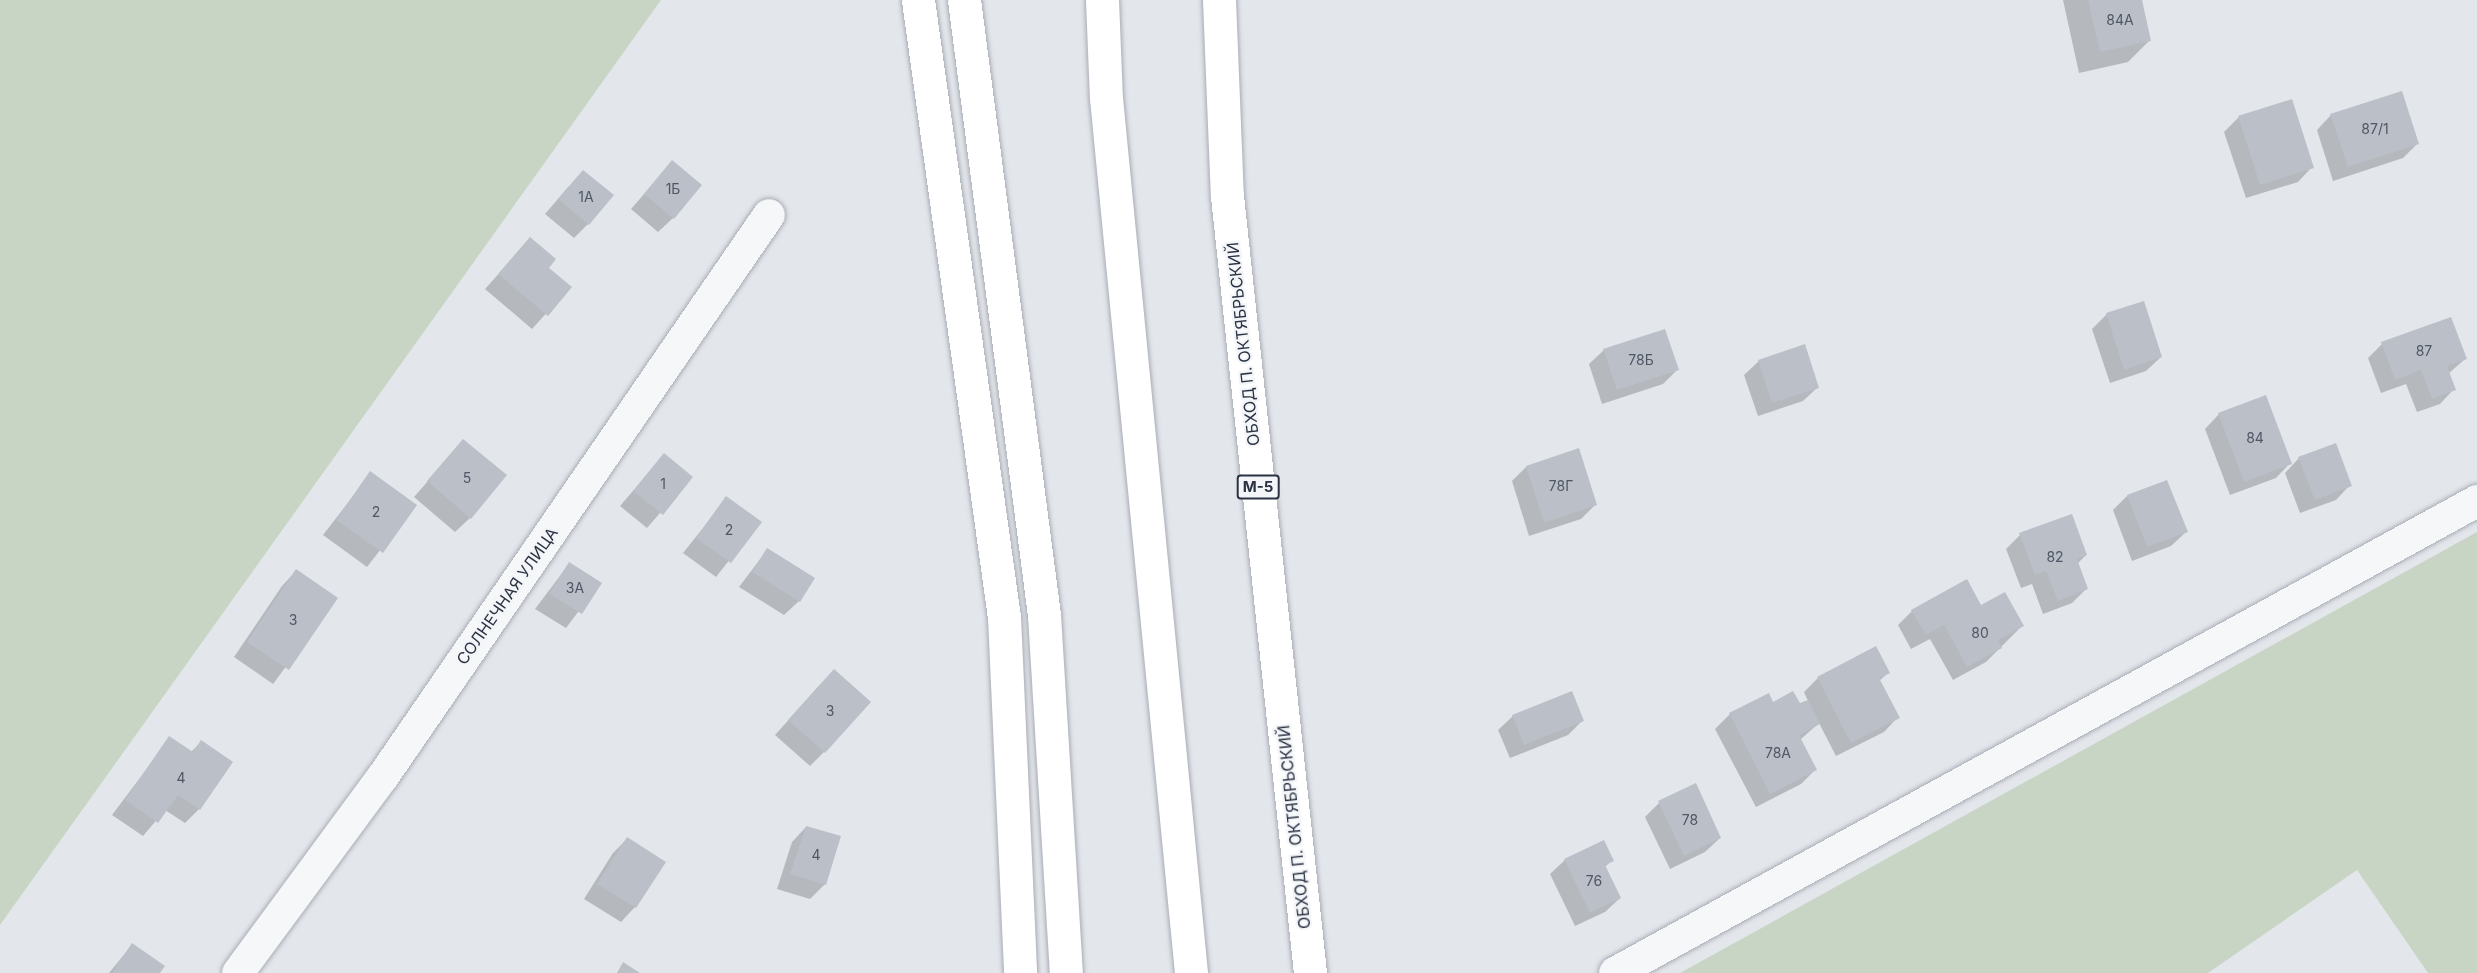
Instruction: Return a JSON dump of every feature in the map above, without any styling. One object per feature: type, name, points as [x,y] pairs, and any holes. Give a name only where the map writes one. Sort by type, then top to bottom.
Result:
[{"type":"main road","points":[[918,0],[1004,616],[1020,973]]},
{"type":"main road","points":[[964,0],[1044,615],[1066,973]]},
{"type":"main road","points":[[1102,0],[1107,110],[1191,973]]},
{"type":"main road","name":"ОБХОД П. ОКТЯБРЬСКИЙ","points":[[1219,0],[1227,196],[1310,973]]},
{"type":"street","name":"СОЛНЕЧНАЯ УЛИЦА","points":[[238,973],[382,778],[769,215]]},
{"type":"street","points":[[1616,973],[2477,501]]},
{"type":"green space","points":[[0,0],[661,0],[0,925]]},
{"type":"green space","points":[[2477,532],[2477,973],[2428,973],[2357,870],[2208,973],[1680,973]]},
{"type":"building","points":[[2088,0],[2142,0],[2151,41],[2100,52]]},
{"type":"building","points":[[2402,91],[2419,144],[2348,167],[2330,114]]},
{"type":"building","points":[[2292,99],[2314,168],[2260,185],[2238,116]]},
{"type":"building","points":[[672,160],[702,185],[674,219],[644,194]]},
{"type":"building","points":[[583,170],[614,195],[589,225],[558,199]]},
{"type":"building","points":[[530,237],[556,259],[549,268],[572,287],[548,316],[498,274]]},
{"type":"building","points":[[2144,301],[2162,357],[2124,370],[2106,313]]},
{"type":"building","points":[[2451,317],[2467,359],[2447,366],[2456,390],[2432,399],[2421,370],[2395,380],[2381,342]]},
{"type":"building","points":[[1665,329],[1679,370],[1617,390],[1603,349]]},
{"type":"building","points":[[1805,344],[1819,388],[1772,403],[1758,360]]},
{"type":"building","points":[[2266,395],[2292,464],[2244,482],[2218,413]]},
{"type":"building","points":[[463,439],[507,475],[471,519],[427,481]]},
{"type":"building","points":[[2336,443],[2352,486],[2315,500],[2298,457]]},
{"type":"building","points":[[1579,448],[1597,505],[1544,523],[1526,466]]},
{"type":"building","points":[[664,453],[693,477],[663,515],[633,491]]},
{"type":"building","points":[[370,471],[417,505],[383,553],[336,520]]},
{"type":"building","points":[[2167,480],[2188,532],[2147,547],[2127,495]]},
{"type":"building","points":[[726,496],[762,522],[731,563],[696,538]]},
{"type":"building","points":[[2072,514],[2087,555],[2077,559],[2088,589],[2058,601],[2046,571],[2035,575],[2019,533]]},
{"type":"building","points":[[767,548],[815,578],[800,602],[752,572]]},
{"type":"building","points":[[569,562],[602,583],[582,614],[549,594]]},
{"type":"building","points":[[296,569],[338,598],[289,670],[247,642]]},
{"type":"building","points":[[1967,579],[1981,605],[2005,592],[2024,626],[1998,640],[2002,648],[1967,667],[1944,625],[1926,635],[1911,610]]},
{"type":"building","points":[[1876,646],[1890,673],[1879,678],[1900,718],[1851,743],[1817,677]]},
{"type":"building","points":[[834,669],[871,702],[825,753],[788,720]]},
{"type":"building","points":[[1572,691],[1584,721],[1524,745],[1512,715]]},
{"type":"building","points":[[1793,691],[1800,703],[1808,700],[1820,724],[1799,735],[1817,770],[1770,794],[1729,713],[1769,693],[1773,702]]},
{"type":"building","points":[[169,736],[193,752],[201,740],[233,762],[200,810],[178,795],[158,823],[125,800]]},
{"type":"building","points":[[1696,783],[1721,838],[1684,856],[1658,801]]},
{"type":"building","points":[[806,826],[841,836],[826,885],[790,874]]},
{"type":"building","points":[[627,837],[666,862],[636,908],[597,884]]},
{"type":"building","points":[[1604,840],[1614,861],[1605,865],[1621,898],[1590,913],[1564,859]]},
{"type":"building","points":[[132,943],[165,966],[160,973],[112,973]]},
{"type":"building","points":[[623,962],[640,973],[617,973]]}]
